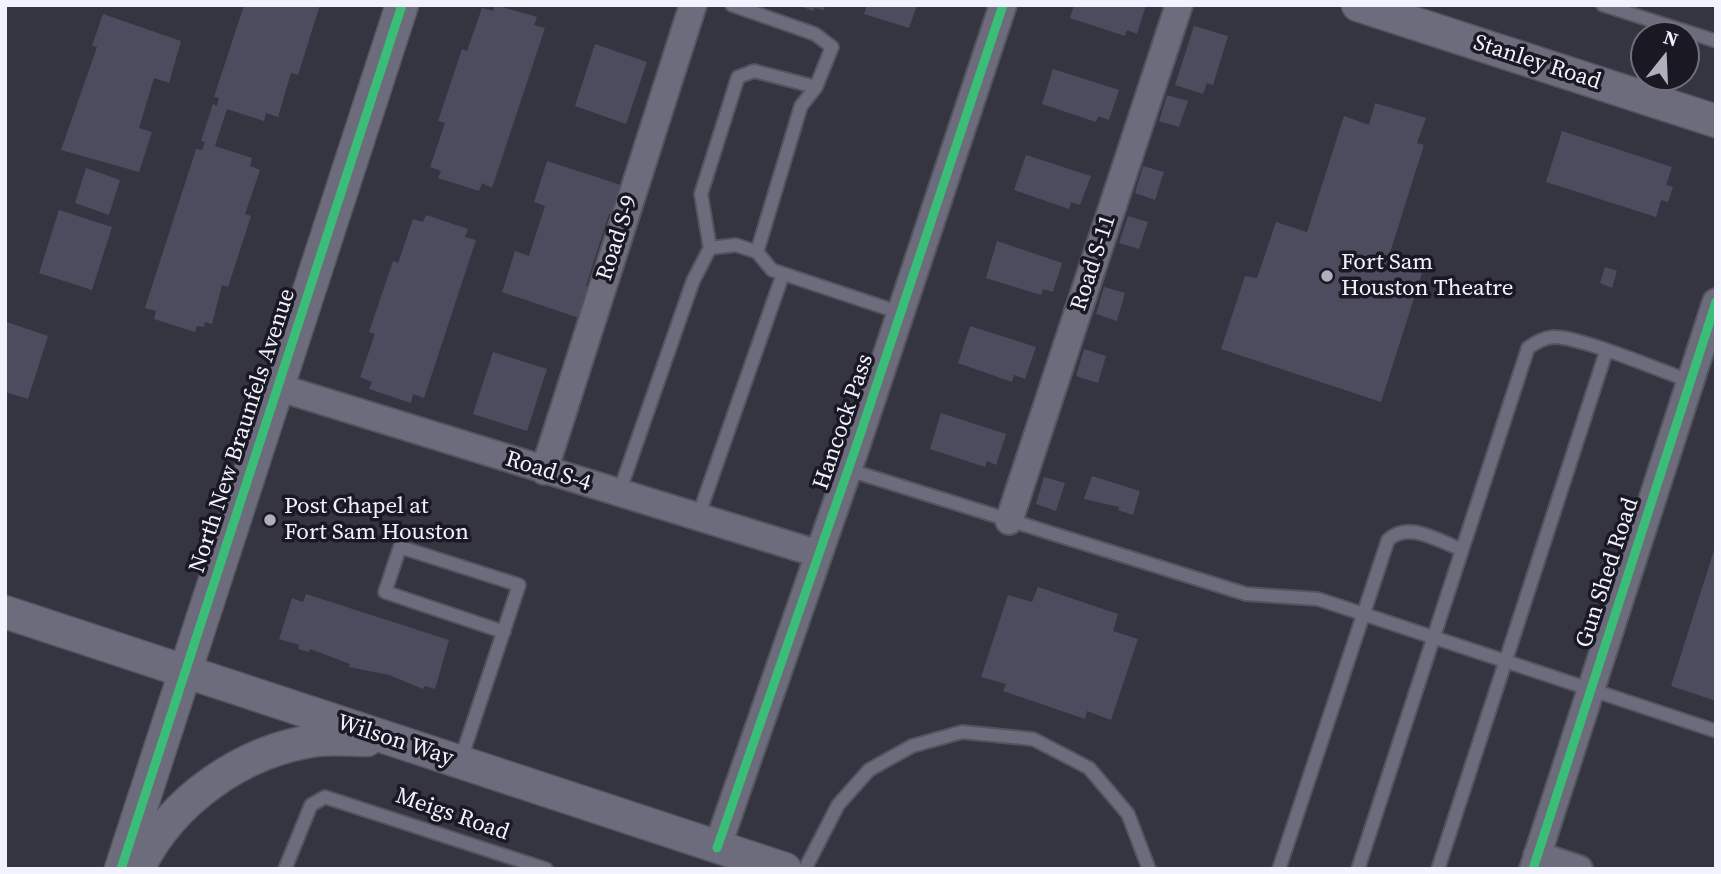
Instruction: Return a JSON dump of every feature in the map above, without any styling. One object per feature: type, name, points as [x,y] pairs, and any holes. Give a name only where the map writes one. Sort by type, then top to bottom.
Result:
[{"type":"street","name":"North New Braunfels Avenue","points":[[121,869],[402,5]]},
{"type":"street","name":"Road S-9","points":[[544,471],[693,5]]},
{"type":"street","name":"Hancock Pass","points":[[717,848],[849,470],[1003,5]]},
{"type":"street","name":"Road S-11","points":[[1009,521],[1179,5]]},
{"type":"street","name":"Stanley Road","points":[[1358,5],[1716,121]]},
{"type":"street","name":"Gun Shed Road","points":[[1578,869],[1535,862],[1716,302]]},
{"type":"street","name":"Road S-4","points":[[278,387],[819,554]]},
{"type":"street","name":"Wilson Way","points":[[5,612],[777,867]]},
{"type":"street","points":[[138,869],[156,839],[188,802],[226,772],[271,751],[319,740],[392,740]]},
{"type":"lane","points":[[732,5],[816,34],[832,47],[816,87],[802,106],[757,252]]},
{"type":"lane","points":[[1603,5],[1716,41]]},
{"type":"lane","points":[[618,493],[693,281],[709,248],[701,194],[738,77],[754,71],[816,87]]},
{"type":"lane","points":[[709,248],[736,245],[757,252],[772,270],[901,313]]},
{"type":"lane","points":[[698,517],[783,274]]},
{"type":"lane","points":[[1358,869],[1460,549],[1528,348],[1538,340],[1555,337],[1690,381]]},
{"type":"lane","points":[[1438,869],[1606,352]]},
{"type":"lane","points":[[849,470],[1246,594],[1318,599],[1716,731]]},
{"type":"lane","points":[[1279,869],[1388,541],[1397,532],[1409,530],[1460,549]]},
{"type":"lane","points":[[460,763],[504,632],[519,585],[400,547],[385,592],[504,632]]},
{"type":"lane","points":[[806,869],[838,805],[869,770],[912,746],[962,732],[1033,739],[1089,768],[1128,814],[1149,869]]},
{"type":"lane","name":"Meigs Road","points":[[285,869],[311,805],[325,797],[345,801],[546,869]]},
{"type":"building","points":[[244,5],[320,5],[298,75],[291,73],[278,117],[266,113],[264,121],[227,109],[215,146],[252,158],[250,166],[260,170],[245,214],[251,216],[228,287],[222,285],[212,324],[205,322],[204,327],[197,326],[195,332],[154,319],[156,311],[145,308],[196,149],[202,150],[205,142],[201,141],[213,104],[217,106],[219,98],[214,97]]},
{"type":"building","points":[[495,5],[537,17],[534,25],[545,28],[492,188],[482,183],[479,191],[438,178],[441,171],[430,167],[445,123],[438,121],[462,49],[467,51],[482,8],[493,11]]},
{"type":"building","points":[[798,5],[825,5],[824,10],[815,8],[813,11]]},
{"type":"building","points":[[867,5],[917,5],[909,28],[864,14]]},
{"type":"building","points":[[1074,5],[1146,5],[1137,34],[1127,30],[1125,36],[1070,18]]},
{"type":"building","points":[[103,14],[181,41],[169,83],[154,78],[139,128],[152,132],[139,172],[61,150],[97,47],[92,46]]},
{"type":"building","points":[[1194,26],[1228,36],[1213,85],[1207,83],[1203,94],[1175,85]]},
{"type":"building","points":[[595,44],[647,62],[626,124],[575,106]]},
{"type":"building","points":[[1053,69],[1119,90],[1109,120],[1098,116],[1096,122],[1042,104]]},
{"type":"building","points":[[1167,95],[1188,101],[1179,127],[1159,121]]},
{"type":"building","points":[[1375,103],[1426,118],[1417,143],[1424,145],[1388,259],[1423,270],[1381,402],[1221,349],[1245,276],[1257,278],[1276,222],[1307,232],[1344,116],[1369,125]]},
{"type":"building","points":[[1562,131],[1672,167],[1666,185],[1673,187],[1668,202],[1661,200],[1656,217],[1546,182]]},
{"type":"building","points":[[1026,155],[1091,176],[1080,205],[1071,202],[1069,209],[1014,190]]},
{"type":"building","points":[[547,161],[624,186],[615,216],[609,214],[586,286],[591,287],[582,319],[502,292],[515,251],[529,256],[545,206],[534,202]]},
{"type":"building","points":[[1143,166],[1164,172],[1155,200],[1135,193]]},
{"type":"building","points":[[86,168],[120,180],[109,215],[75,203]]},
{"type":"building","points":[[59,210],[112,227],[92,290],[39,273]]},
{"type":"building","points":[[426,215],[468,229],[465,237],[476,240],[424,398],[413,394],[411,403],[369,389],[372,382],[360,377],[375,334],[369,332],[393,261],[398,263],[413,219],[423,222]]},
{"type":"building","points":[[1128,216],[1148,222],[1139,249],[1119,243]]},
{"type":"building","points":[[997,241],[1062,263],[1053,292],[1043,289],[1041,295],[986,278]]},
{"type":"building","points":[[1605,267],[1617,271],[1612,288],[1600,283]]},
{"type":"building","points":[[1104,287],[1125,293],[1117,321],[1096,314]]},
{"type":"building","points":[[7,322],[48,336],[28,399],[5,392]]},
{"type":"building","points":[[970,326],[1036,347],[1025,379],[1014,375],[1012,382],[958,363]]},
{"type":"building","points":[[1084,349],[1106,356],[1098,383],[1076,376]]},
{"type":"building","points":[[493,352],[547,369],[527,431],[473,414]]},
{"type":"building","points":[[941,413],[1006,434],[996,465],[987,461],[985,467],[930,449]]},
{"type":"building","points":[[1092,476],[1140,491],[1133,515],[1118,510],[1119,507],[1084,499]]},
{"type":"building","points":[[1044,477],[1065,483],[1056,511],[1036,504]]},
{"type":"building","points":[[1716,547],[1716,701],[1671,686]]},
{"type":"building","points":[[1038,587],[1118,614],[1113,631],[1138,639],[1111,720],[1087,711],[1085,719],[1003,691],[1006,684],[981,677],[1008,595],[1032,602]]},
{"type":"building","points":[[306,594],[449,640],[435,689],[425,686],[423,689],[389,675],[349,667],[350,664],[310,649],[309,652],[298,649],[299,645],[279,639],[292,598],[303,602]]},
{"type":"cycle path","points":[[121,869],[402,5]]},
{"type":"cycle path","points":[[717,848],[857,444],[1003,5]]},
{"type":"cycle path","points":[[1533,869],[1716,302]]},
{"type":"place","name":"Fort Sam Houston Theatre","points":[[1327,276]]},
{"type":"place","name":"Post Chapel at Fort Sam Houston","points":[[270,520]]}]
